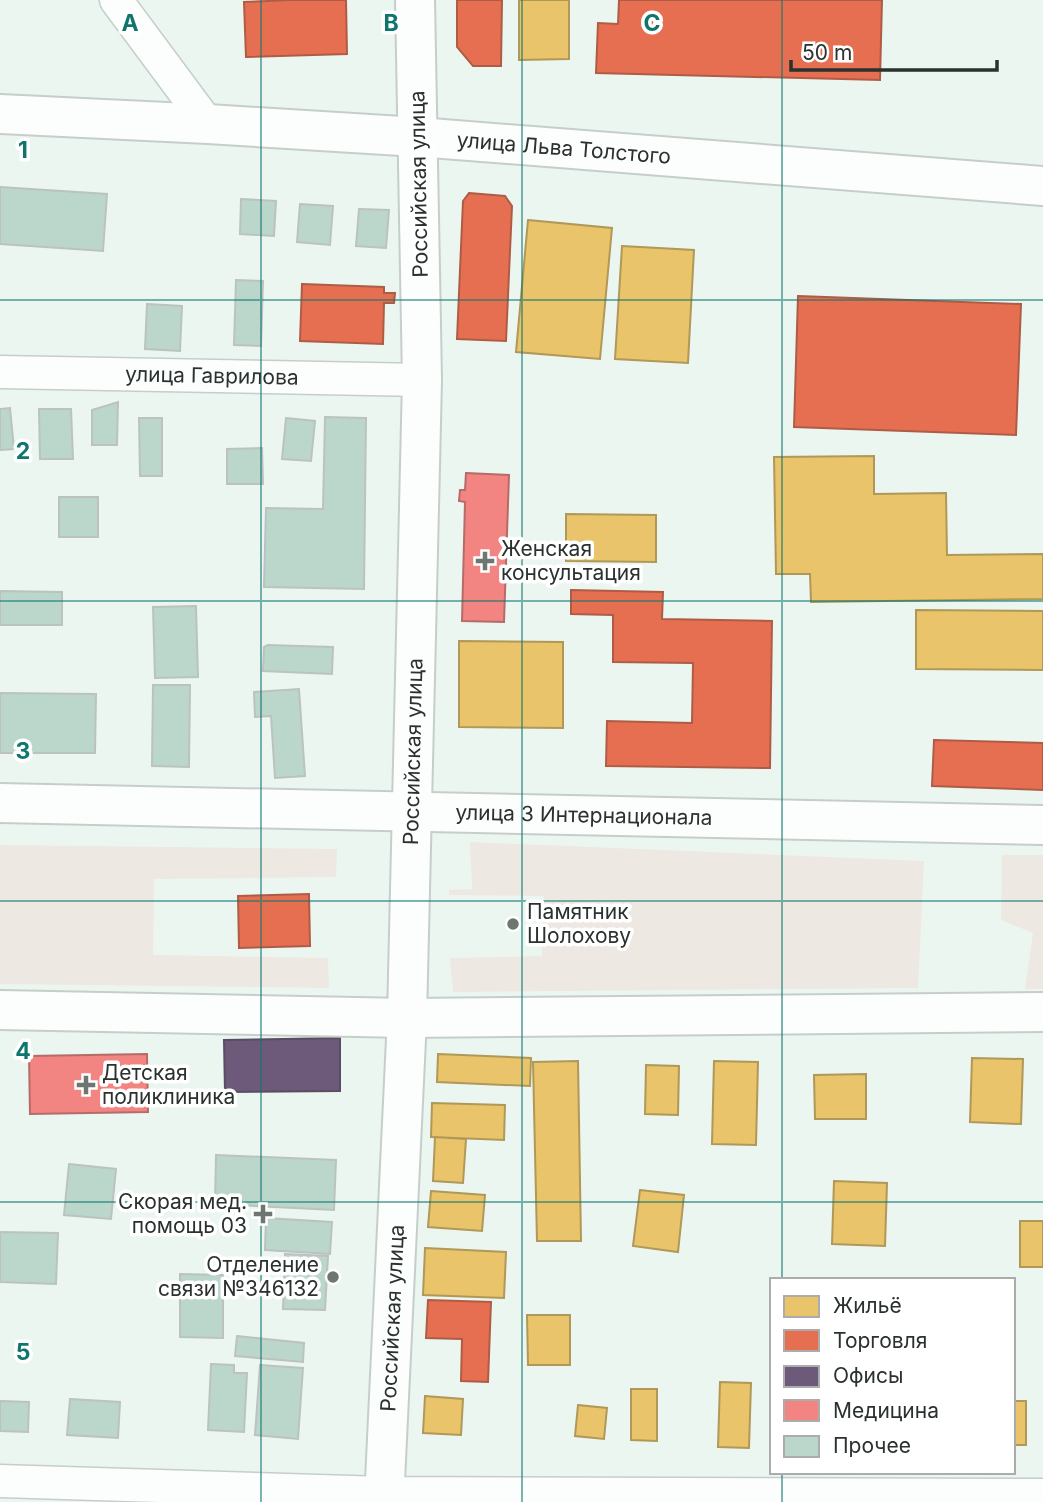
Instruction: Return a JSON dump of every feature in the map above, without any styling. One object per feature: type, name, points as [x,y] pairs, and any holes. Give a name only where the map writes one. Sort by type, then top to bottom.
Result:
[{"type":"main road","name":"Российская улица","points":[[384,1498],[407,1018],[422,380],[415,0]]},
{"type":"main road","name":"улица Льва Толстого","points":[[0,114],[418,137],[1043,186]]},
{"type":"main road","name":"улица 3 Интернационала","points":[[0,803],[1043,825]]},
{"type":"main road","points":[[0,1010],[407,1018],[1043,1012]]},
{"type":"street","points":[[116,0],[208,124]]},
{"type":"street","name":"улица Гаврилова","points":[[0,372],[422,380]]},
{"type":"street","points":[[0,1481],[384,1498],[1043,1495]]},
{"type":"shaded area","points":[[470,842],[924,861],[918,988],[453,992],[450,958],[542,956],[544,896],[449,895],[449,890],[472,889]]},
{"type":"shaded area","points":[[0,845],[337,849],[336,877],[154,879],[153,955],[328,958],[329,988],[0,984]]},
{"type":"shaded area","points":[[1002,855],[1043,855],[1043,989],[1025,989],[1033,933],[1001,920]]},
{"type":"building: Жильё","points":[[519,0],[569,0],[569,59],[519,60]]},
{"type":"building: Жильё","points":[[528,220],[612,228],[600,359],[516,352]]},
{"type":"building: Жильё","points":[[622,246],[694,250],[688,363],[615,359]]},
{"type":"building: Жильё","points":[[874,456],[874,494],[946,493],[947,555],[1043,554],[1043,599],[811,602],[810,574],[776,574],[774,457]]},
{"type":"building: Жильё","points":[[566,514],[656,515],[656,562],[566,561]]},
{"type":"building: Жильё","points":[[916,610],[1043,611],[1043,670],[916,669]]},
{"type":"building: Жильё","points":[[459,641],[563,642],[563,728],[459,727]]},
{"type":"building: Жильё","points":[[438,1054],[531,1058],[530,1086],[437,1082]]},
{"type":"building: Жильё","points":[[972,1058],[1023,1059],[1021,1124],[970,1122]]},
{"type":"building: Жильё","points":[[578,1061],[581,1241],[537,1241],[533,1062]]},
{"type":"building: Жильё","points":[[714,1061],[758,1062],[756,1145],[712,1144]]},
{"type":"building: Жильё","points":[[646,1065],[679,1066],[678,1115],[645,1114]]},
{"type":"building: Жильё","points":[[866,1074],[866,1119],[815,1119],[814,1075]]},
{"type":"building: Жильё","points":[[432,1103],[505,1105],[504,1140],[431,1137]]},
{"type":"building: Жильё","points":[[435,1137],[466,1139],[463,1183],[433,1181]]},
{"type":"building: Жильё","points":[[834,1181],[887,1183],[885,1246],[832,1244]]},
{"type":"building: Жильё","points":[[640,1190],[684,1195],[678,1252],[633,1246]]},
{"type":"building: Жильё","points":[[431,1191],[485,1195],[482,1231],[428,1227]]},
{"type":"building: Жильё","points":[[1020,1221],[1043,1221],[1043,1267],[1020,1267]]},
{"type":"building: Жильё","points":[[425,1248],[506,1252],[504,1298],[423,1295]]},
{"type":"building: Жильё","points":[[527,1315],[570,1315],[570,1365],[528,1365]]},
{"type":"building: Жильё","points":[[720,1382],[751,1383],[749,1448],[718,1447]]},
{"type":"building: Жильё","points":[[631,1389],[657,1389],[657,1441],[631,1440]]},
{"type":"building: Жильё","points":[[425,1396],[463,1399],[461,1435],[423,1433]]},
{"type":"building: Жильё","points":[[1015,1401],[1026,1401],[1026,1445],[1015,1445]]},
{"type":"building: Жильё","points":[[578,1405],[607,1408],[604,1439],[575,1436]]},
{"type":"building: Торговля","points":[[346,0],[347,54],[246,57],[244,2]]},
{"type":"building: Торговля","points":[[457,0],[502,0],[501,66],[473,66],[457,47]]},
{"type":"building: Торговля","points":[[619,0],[882,0],[880,80],[596,73],[598,23],[618,24]]},
{"type":"building: Торговля","points":[[469,193],[505,196],[512,206],[506,341],[457,339],[463,201]]},
{"type":"building: Торговля","points":[[302,284],[384,287],[384,293],[395,293],[394,303],[384,303],[383,344],[300,341]]},
{"type":"building: Торговля","points":[[798,296],[1021,304],[1016,435],[794,427]]},
{"type":"building: Торговля","points":[[571,590],[663,592],[662,619],[772,621],[770,768],[606,766],[607,721],[692,723],[693,663],[613,662],[613,615],[571,614]]},
{"type":"building: Торговля","points":[[934,740],[1043,743],[1043,790],[932,786]]},
{"type":"building: Торговля","points":[[309,894],[310,946],[239,948],[238,896]]},
{"type":"building: Торговля","points":[[428,1300],[491,1302],[488,1382],[461,1381],[462,1339],[426,1338]]},
{"type":"building: Офисы","points":[[340,1038],[340,1091],[225,1092],[224,1040]]},
{"type":"building: Медицина","name":"Женская консультация","points":[[466,473],[509,475],[504,622],[462,621],[465,502],[459,501],[460,490],[465,490]]},
{"type":"building: Медицина","points":[[147,1054],[148,1112],[30,1114],[29,1056]]},
{"type":"building: Прочее","points":[[0,187],[107,194],[103,251],[0,244]]},
{"type":"building: Прочее","points":[[241,199],[276,201],[274,236],[240,234]]},
{"type":"building: Прочее","points":[[300,204],[333,206],[330,245],[297,242]]},
{"type":"building: Прочее","points":[[359,209],[389,210],[386,248],[356,246]]},
{"type":"building: Прочее","points":[[236,280],[263,281],[261,346],[234,345]]},
{"type":"building: Прочее","points":[[147,304],[182,306],[180,351],[145,349]]},
{"type":"building: Прочее","points":[[118,402],[117,445],[92,445],[92,410]]},
{"type":"building: Прочее","points":[[10,408],[14,449],[0,450],[0,409]]},
{"type":"building: Прочее","points":[[39,409],[71,409],[73,459],[40,459]]},
{"type":"building: Прочее","points":[[325,417],[366,418],[364,589],[264,587],[266,508],[323,509]]},
{"type":"building: Прочее","points":[[139,418],[162,418],[162,476],[140,476]]},
{"type":"building: Прочее","points":[[286,418],[315,421],[311,461],[282,459]]},
{"type":"building: Прочее","points":[[262,448],[263,484],[227,484],[227,449]]},
{"type":"building: Прочее","points":[[59,497],[98,497],[98,537],[59,537]]},
{"type":"building: Прочее","points":[[0,591],[62,592],[62,625],[0,625]]},
{"type":"building: Прочее","points":[[196,606],[198,677],[155,678],[153,607]]},
{"type":"building: Прочее","points":[[264,647],[333,647],[332,674],[263,671]]},
{"type":"building: Прочее","points":[[153,685],[190,685],[189,767],[152,766]]},
{"type":"building: Прочее","points":[[299,689],[305,776],[275,778],[271,716],[255,717],[254,692]]},
{"type":"building: Прочее","points":[[0,693],[96,694],[95,753],[0,753]]},
{"type":"building: Прочее","points":[[216,1155],[336,1160],[334,1210],[215,1204]]},
{"type":"building: Прочее","points":[[69,1164],[116,1169],[111,1219],[64,1215]]},
{"type":"building: Прочее","points":[[266,1218],[332,1222],[330,1254],[265,1250]]},
{"type":"building: Прочее","points":[[0,1232],[58,1233],[56,1284],[0,1282]]},
{"type":"building: Прочее","points":[[285,1254],[328,1256],[325,1310],[283,1309]]},
{"type":"building: Прочее","points":[[180,1274],[223,1275],[223,1338],[180,1337]]},
{"type":"building: Прочее","points":[[237,1336],[304,1343],[303,1362],[235,1356]]},
{"type":"building: Прочее","points":[[211,1364],[234,1365],[234,1373],[247,1373],[244,1432],[208,1430]]},
{"type":"building: Прочее","points":[[260,1365],[303,1368],[298,1439],[255,1435]]},
{"type":"building: Прочее","points":[[70,1399],[120,1402],[118,1438],[67,1435]]},
{"type":"building: Прочее","points":[[0,1401],[29,1402],[28,1432],[0,1431]]},
{"type":"place","name":"Женская консультация","points":[[485,561]]},
{"type":"place","name":"Памятник Шолохову","points":[[513,924]]},
{"type":"place","name":"Детская поликлиника","points":[[86,1085]]},
{"type":"place","name":"Скорая мед. помощь 03","points":[[263,1214]]},
{"type":"place","name":"Отделение связи №346132","points":[[333,1277]]}]
